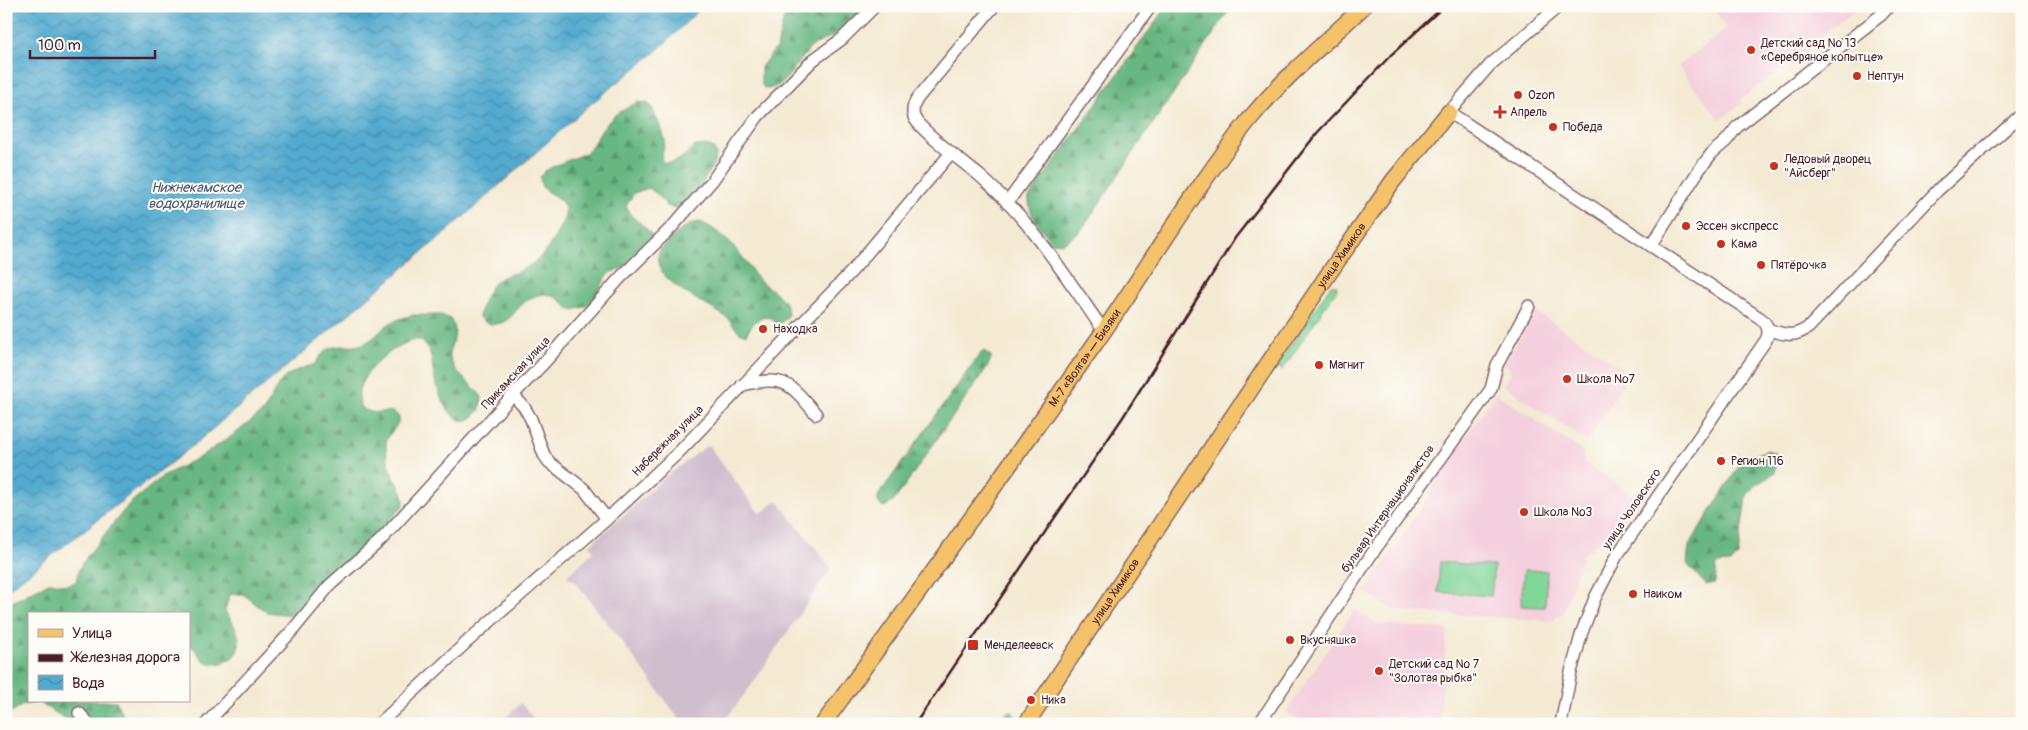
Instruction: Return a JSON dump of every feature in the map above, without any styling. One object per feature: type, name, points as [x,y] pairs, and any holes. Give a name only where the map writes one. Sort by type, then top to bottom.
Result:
[{"type":"main road","name":"М-7 «Волга» — Бизяки","points":[[823,724],[931,576],[1104,331],[1223,155],[1250,119],[1282,85],[1364,6]]},
{"type":"main road","name":"улица Химиков","points":[[1026,724],[1327,276],[1393,181],[1449,112]]},
{"type":"street","name":"Прикамская улица","points":[[206,724],[292,631],[330,585],[380,540],[542,366],[620,278],[678,221],[712,181],[758,116],[814,60],[842,39],[876,6]]},
{"type":"street","points":[[994,6],[914,104],[913,113],[916,122],[981,177],[1025,221],[1104,331]]},
{"type":"street","points":[[1007,203],[1150,6]]},
{"type":"street","points":[[1559,6],[1490,65],[1449,112],[1760,318],[1768,329],[1790,335],[1802,332],[1809,327],[1938,190],[2022,114]]},
{"type":"street","points":[[1651,246],[1712,152],[1726,142],[1737,127],[1881,15],[1889,6]]},
{"type":"street","name":"Набережная улица","points":[[379,724],[469,640],[607,519],[679,452],[852,271],[951,153]]},
{"type":"street","name":"бульвар Интернационалистов","points":[[1259,724],[1371,555],[1490,389],[1497,365],[1529,306]]},
{"type":"street","name":"улица Чоловского","points":[[1561,724],[1571,672],[1582,632],[1595,598],[1616,557],[1766,340],[1768,329]]},
{"type":"street","points":[[742,385],[771,380],[786,383],[796,391],[816,414]]},
{"type":"street","points":[[513,395],[524,407],[531,419],[544,455],[549,462],[584,489],[607,519]]},
{"type":"street","points":[[79,712],[89,724]]},
{"type":"shaded area","name":"Детский сад № 13 «Серебряное копытце»","points":[[1711,6],[1860,6],[1740,100],[1742,103],[1720,120],[1678,66],[1727,28]]},
{"type":"shaded area","name":"Школа №7","points":[[1536,312],[1630,373],[1587,441],[1503,385],[1511,374],[1510,368],[1503,364]]},
{"type":"shaded area","name":"Школа №3","points":[[1496,393],[1582,451],[1585,463],[1638,498],[1620,526],[1582,555],[1564,612],[1552,621],[1396,611],[1365,592],[1433,490],[1429,486],[1442,465],[1445,466]]},
{"type":"shaded area","points":[[708,445],[760,514],[777,500],[831,568],[751,686],[722,724],[683,724],[576,583],[567,576],[594,551],[590,545],[665,477]]},
{"type":"shaded area","name":"Детский сад № 7 \"Золотая рыбка\"","points":[[1355,609],[1378,624],[1447,629],[1439,724],[1305,724],[1286,712]]},
{"type":"shaded area","points":[[521,703],[538,724],[499,724]]},
{"type":"green space","points":[[787,6],[865,6],[847,28],[811,47],[787,78],[779,85],[769,89],[764,88],[761,83],[761,67],[777,47]]},
{"type":"green space","points":[[1167,6],[1232,6],[1080,232],[1063,243],[1052,242],[1033,216],[1029,197]]},
{"type":"green space","points":[[637,102],[647,103],[651,106],[665,140],[661,160],[665,163],[678,160],[695,146],[711,146],[713,148],[716,156],[702,183],[687,203],[679,208],[667,206],[649,188],[634,193],[626,206],[628,211],[652,236],[650,241],[628,266],[609,273],[597,298],[593,302],[581,308],[570,310],[556,297],[545,294],[539,295],[526,301],[508,320],[498,324],[483,321],[479,317],[480,312],[485,298],[495,282],[533,264],[552,242],[563,220],[565,211],[563,204],[542,187],[540,177],[545,171],[554,166],[588,152],[602,129],[615,115]]},
{"type":"green space","points":[[700,222],[727,240],[758,279],[778,294],[785,303],[788,316],[781,323],[776,325],[773,319],[764,317],[753,324],[746,335],[742,334],[727,318],[676,286],[665,275],[659,264],[659,253],[668,241],[683,228]]},
{"type":"green space","points":[[1331,285],[1336,285],[1337,289],[1283,369],[1280,369],[1278,365]]},
{"type":"green space","points":[[413,315],[441,315],[450,319],[455,331],[450,349],[452,363],[459,374],[482,397],[480,407],[477,413],[468,420],[461,420],[449,411],[437,387],[429,350],[422,341],[413,340],[407,342],[384,356],[371,369],[359,390],[360,406],[372,412],[392,412],[399,418],[387,438],[386,448],[390,469],[401,490],[404,505],[314,600],[302,610],[292,615],[266,612],[243,594],[229,596],[225,611],[238,634],[239,648],[233,657],[219,664],[208,663],[190,646],[190,612],[28,612],[28,702],[38,702],[23,705],[6,715],[6,605],[51,582],[66,585],[76,582],[79,569],[88,555],[129,504],[163,476],[200,457],[236,433],[264,411],[278,385],[285,377],[295,371],[315,364],[321,355],[334,347],[354,346],[369,341],[391,323]]},
{"type":"green space","points":[[984,351],[992,357],[988,366],[894,501],[886,507],[881,506],[878,502],[878,496]]},
{"type":"green space","points":[[1766,450],[1774,452],[1776,456],[1775,473],[1754,486],[1746,497],[1738,556],[1731,563],[1717,564],[1715,583],[1706,585],[1687,564],[1689,546],[1741,463]]},
{"type":"green space","points":[[1440,562],[1494,566],[1491,596],[1438,592]]},
{"type":"green space","points":[[1524,570],[1547,571],[1545,607],[1521,606]]},
{"type":"green space","points":[[38,702],[116,702],[127,724],[86,724],[66,719]]},
{"type":"green space","points":[[1011,711],[1017,717],[1018,724],[1000,724],[1003,715]]},
{"type":"water","name":"Нижнекамское водохранилище","points":[[6,6],[703,6],[657,51],[587,107],[450,229],[190,448],[6,591]]},
{"type":"railway","points":[[915,724],[1123,417],[1235,238],[1317,133],[1391,55],[1444,6]]},
{"type":"place","name":"Детский сад № 13 «Серебряное копытце»","points":[[1751,50]]},
{"type":"place","name":"Нептун","points":[[1857,76]]},
{"type":"place","name":"Ozon","points":[[1518,95]]},
{"type":"place","name":"Апрель","points":[[1500,112]]},
{"type":"place","name":"Победа","points":[[1553,127]]},
{"type":"place","name":"Ледовый дворец \"Айсберг\"","points":[[1774,166]]},
{"type":"place","name":"Эссен экспресс","points":[[1686,226]]},
{"type":"place","name":"Кама","points":[[1721,244]]},
{"type":"place","name":"Пятёрочка","points":[[1761,265]]},
{"type":"place","name":"Находка","points":[[763,329]]},
{"type":"place","name":"Магнит","points":[[1319,365]]},
{"type":"place","name":"Школа №7","points":[[1567,379]]},
{"type":"place","name":"Регион 116","points":[[1721,461]]},
{"type":"place","name":"Школа №3","points":[[1524,512]]},
{"type":"place","name":"Наиком","points":[[1633,594]]},
{"type":"place","name":"Вкусняшка","points":[[1290,640]]},
{"type":"place","name":"Менделеевск","points":[[973,645]]},
{"type":"place","name":"Детский сад № 7 \"Золотая рыбка\"","points":[[1379,671]]},
{"type":"place","name":"Ника","points":[[1031,700]]}]
